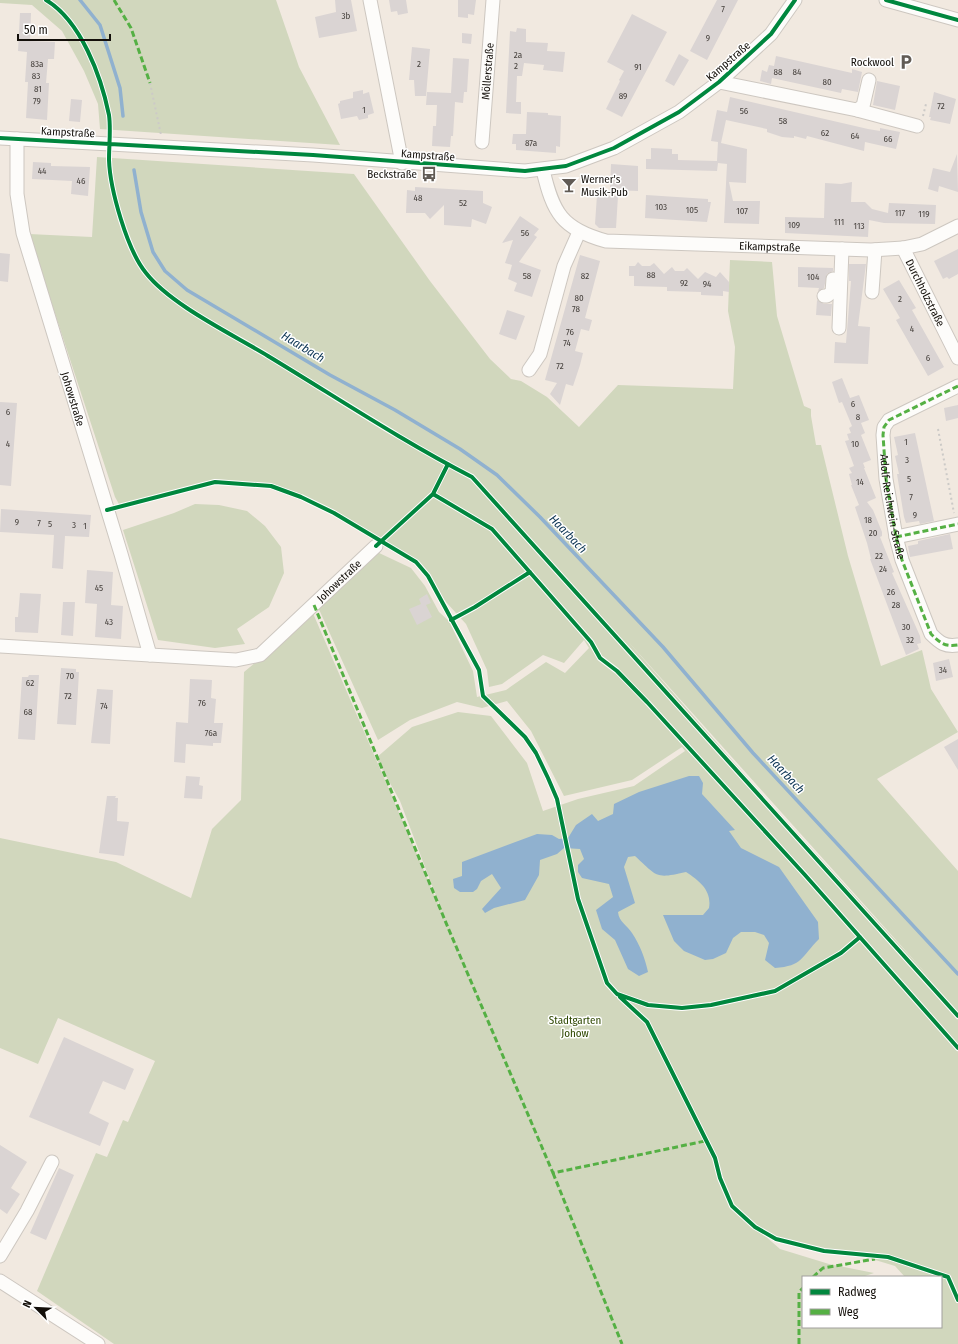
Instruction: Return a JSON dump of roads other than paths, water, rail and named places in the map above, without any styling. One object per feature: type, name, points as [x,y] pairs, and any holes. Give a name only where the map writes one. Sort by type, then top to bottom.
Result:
[{"type":"street","points":[[370,0],[402,163]]},
{"type":"street","name":"Möllerstraße","points":[[482,142],[493,0]]},
{"type":"street","name":"Kampstraße","points":[[0,138],[313,155],[402,163],[525,171],[543,170],[566,166],[614,148],[680,112],[719,82],[771,34],[795,0]]},
{"type":"street","points":[[886,0],[958,20]]},
{"type":"street","points":[[857,110],[863,106],[869,80]]},
{"type":"street","name":"Kampstraße","points":[[719,82],[857,110],[918,126]]},
{"type":"street","name":"Johowstraße","points":[[17,139],[17,194],[23,233],[121,554],[150,655]]},
{"type":"street","name":"Eikampstraße","points":[[543,170],[551,202],[562,218],[580,232],[606,241],[875,250],[903,248],[922,244],[958,226]]},
{"type":"street","points":[[529,370],[540,354],[564,266],[580,232]]},
{"type":"street","name":"Durchholzstraße","points":[[903,248],[958,358]]},
{"type":"street","points":[[824,296],[832,292],[838,249]]},
{"type":"street","points":[[838,249],[839,328]]},
{"type":"street","points":[[872,292],[875,250]]},
{"type":"street","name":"Adolf-Reichwein-Straße","points":[[958,386],[889,420],[884,427],[883,435],[886,479],[896,537],[902,560],[931,634],[940,644],[949,646],[958,645]]},
{"type":"street","points":[[896,537],[957,524]]},
{"type":"street","name":"Johowstraße","points":[[0,646],[236,660],[260,655],[376,546]]},
{"type":"street","points":[[0,1256],[27,1212],[52,1162]]},
{"type":"street","points":[[0,1281],[98,1344]]},
{"type":"water","points":[[689,776],[699,776],[703,783],[702,794],[735,830],[729,831],[741,848],[779,867],[818,922],[819,939],[805,956],[796,963],[775,968],[765,960],[769,943],[764,935],[755,932],[741,932],[733,938],[726,953],[713,959],[705,960],[684,951],[674,941],[663,915],[703,915],[709,908],[709,896],[707,892],[696,879],[686,872],[662,876],[653,872],[635,856],[628,857],[624,867],[635,903],[618,912],[622,921],[635,938],[644,957],[648,972],[639,976],[628,969],[615,940],[602,929],[596,910],[613,897],[609,884],[582,878],[578,872],[578,865],[584,859],[580,849],[564,848],[557,854],[540,860],[539,875],[525,900],[494,908],[485,913],[482,909],[501,888],[492,874],[481,881],[477,889],[473,892],[460,892],[454,888],[453,879],[462,876],[462,862],[537,834],[552,835],[559,839],[568,838],[576,825],[592,814],[598,821],[613,814],[614,804],[639,792]]},
{"type":"waterway","points":[[80,0],[100,25],[120,88],[123,116]]},
{"type":"waterway","name":"Haarbach","points":[[134,170],[141,212],[153,252],[165,271],[187,290],[330,375],[395,410],[460,449],[497,475],[540,517],[663,647],[753,753],[958,974]]},
{"type":"place","name":"Rockwool","points":[[906,62]]},
{"type":"place","name":"Beckstraße","points":[[429,174]]},
{"type":"place","name":"Werner's Musik-Pub","points":[[569,185]]},
{"type":"park label","name":"Stadtgarten Johow","points":[[575,1026]]}]
